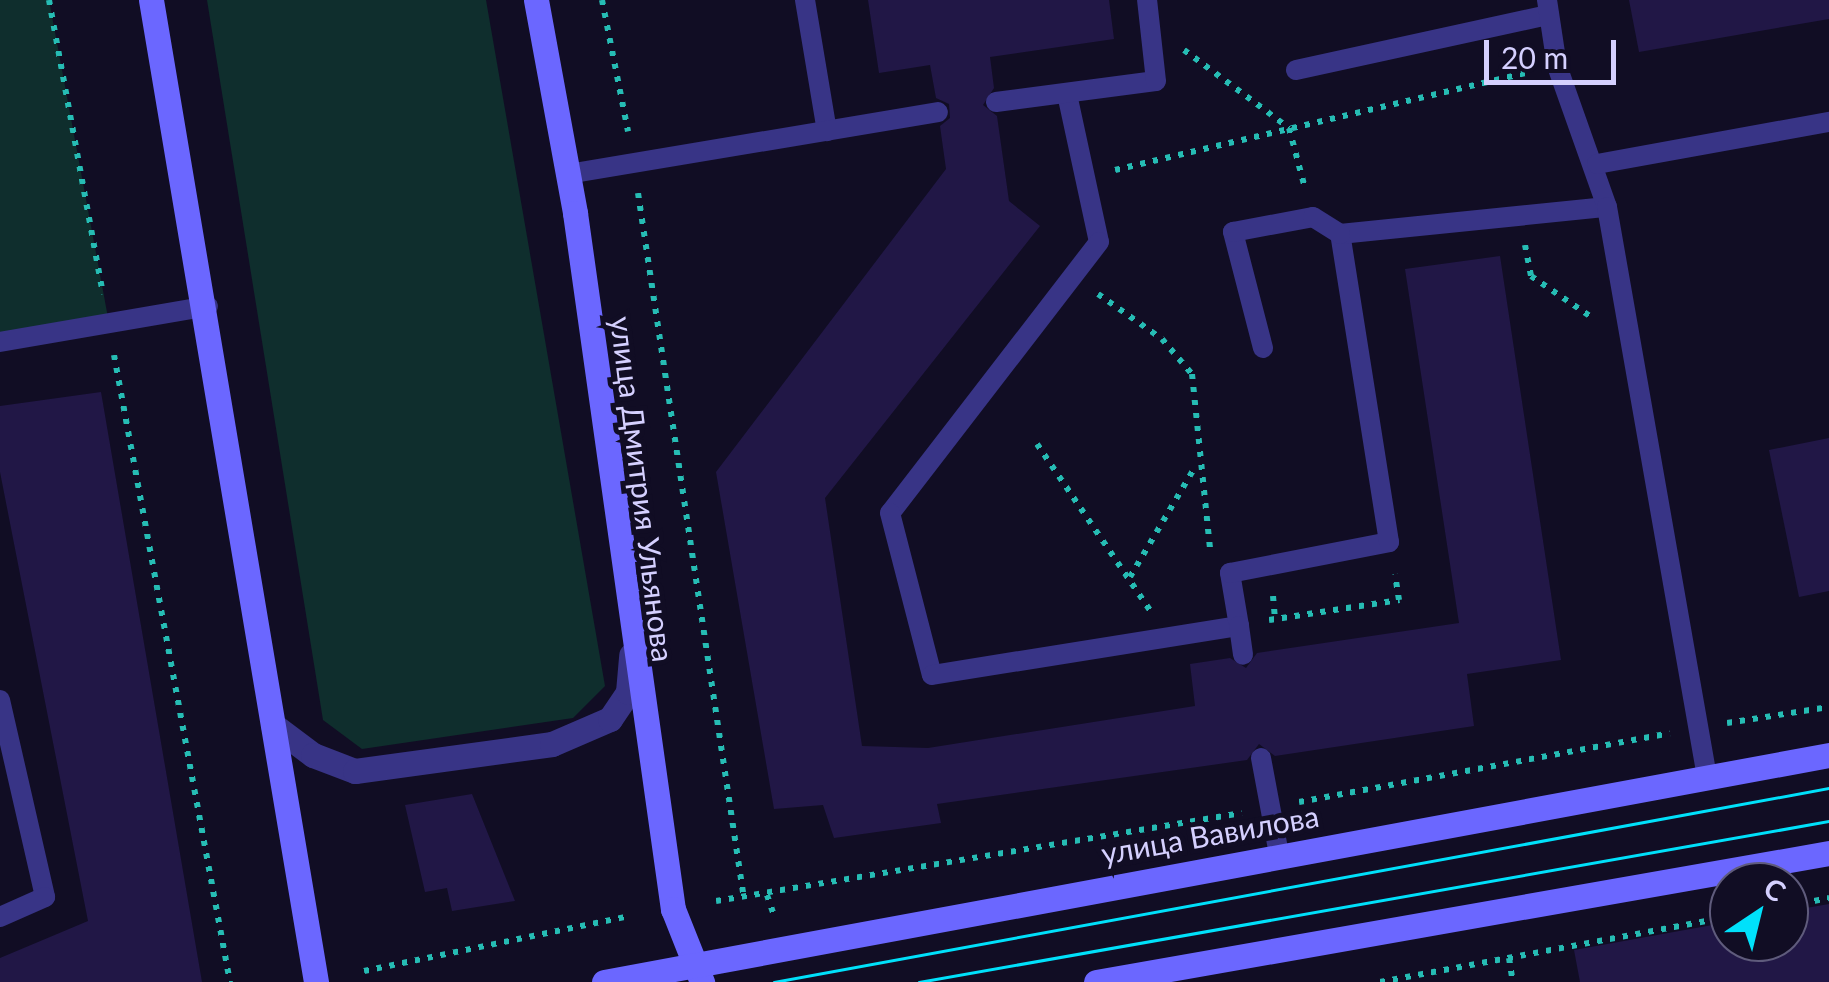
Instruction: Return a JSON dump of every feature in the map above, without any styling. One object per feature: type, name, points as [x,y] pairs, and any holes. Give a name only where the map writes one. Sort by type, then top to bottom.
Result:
[{"type":"main road","points":[[151,0],[208,306],[316,982]]},
{"type":"main road","name":"улица Дмитрия Ульянова","points":[[536,0],[568,174],[631,655],[673,909],[699,973]]},
{"type":"main road","name":"улица Вавилова","points":[[604,982],[699,973],[1279,854],[1829,756]]},
{"type":"main road","points":[[1096,982],[1829,853]]},
{"type":"street","points":[[273,726],[324,761],[355,771],[552,744],[610,719],[628,692],[631,655]]},
{"type":"lane","points":[[804,0],[827,131]]},
{"type":"lane","points":[[996,102],[1156,82],[1147,0]]},
{"type":"lane","points":[[1296,70],[1548,7],[1556,66],[1598,164],[1607,207],[1707,777]]},
{"type":"lane","points":[[1066,94],[1099,242],[890,513],[932,675],[1238,626]]},
{"type":"lane","points":[[568,174],[938,112]]},
{"type":"lane","points":[[1598,164],[1829,122]]},
{"type":"lane","points":[[1262,348],[1233,232],[1312,217],[1340,234],[1607,207]]},
{"type":"lane","points":[[1243,656],[1230,573],[1389,542],[1340,234]]},
{"type":"lane","points":[[0,342],[208,306]]},
{"type":"lane","points":[[0,700],[45,897],[0,917]]},
{"type":"lane","points":[[1261,758],[1279,854]]},
{"type":"path","points":[[48,0],[230,982]]},
{"type":"path","points":[[602,0],[634,163],[744,899],[716,901]]},
{"type":"path","points":[[1152,25],[1289,128],[1312,217]]},
{"type":"path","points":[[1085,178],[1556,66]]},
{"type":"path","points":[[1519,216],[1531,276],[1632,346]]},
{"type":"path","points":[[1072,277],[1162,339],[1192,374],[1203,542],[1230,573]]},
{"type":"path","points":[[1037,444],[1130,577],[1166,637]]},
{"type":"path","points":[[1130,577],[1196,466]]},
{"type":"path","points":[[1238,626],[1399,600],[1389,542]]},
{"type":"path","points":[[768,896],[775,918]]},
{"type":"path","points":[[364,971],[630,916]]},
{"type":"path","points":[[1380,982],[1709,921]]},
{"type":"path","points":[[1509,958],[1513,982]]},
{"type":"green space","points":[[0,0],[49,0],[109,323],[0,342]]},
{"type":"green space","points":[[207,0],[486,0],[605,686],[573,718],[362,749],[323,720]]},
{"type":"building","points":[[868,0],[1109,0],[1114,39],[990,57],[994,88],[983,105],[997,116],[1009,201],[1040,226],[825,498],[862,746],[928,748],[1195,706],[1190,664],[1230,658],[1246,668],[1257,653],[1459,623],[1405,269],[1500,256],[1561,660],[1467,674],[1474,726],[1275,756],[1259,744],[1247,760],[937,804],[941,823],[834,838],[823,805],[774,809],[716,472],[946,169],[940,126],[950,118],[949,104],[936,98],[930,65],[879,73]]},
{"type":"building","points":[[1629,0],[1829,0],[1829,19],[1639,52]]},
{"type":"building","points":[[101,392],[202,982],[0,982],[0,958],[88,921],[0,472],[0,406]]},
{"type":"building","points":[[1829,438],[1829,591],[1799,597],[1769,450]]},
{"type":"building","points":[[472,794],[515,901],[452,911],[447,888],[425,892],[405,805]]},
{"type":"building","points":[[1829,904],[1829,982],[1580,982],[1574,950],[1709,926],[1709,962],[1809,962],[1809,908]]},
{"type":"tram line","points":[[774,982],[1829,788]]},
{"type":"tram line","points":[[919,982],[1829,821]]}]
